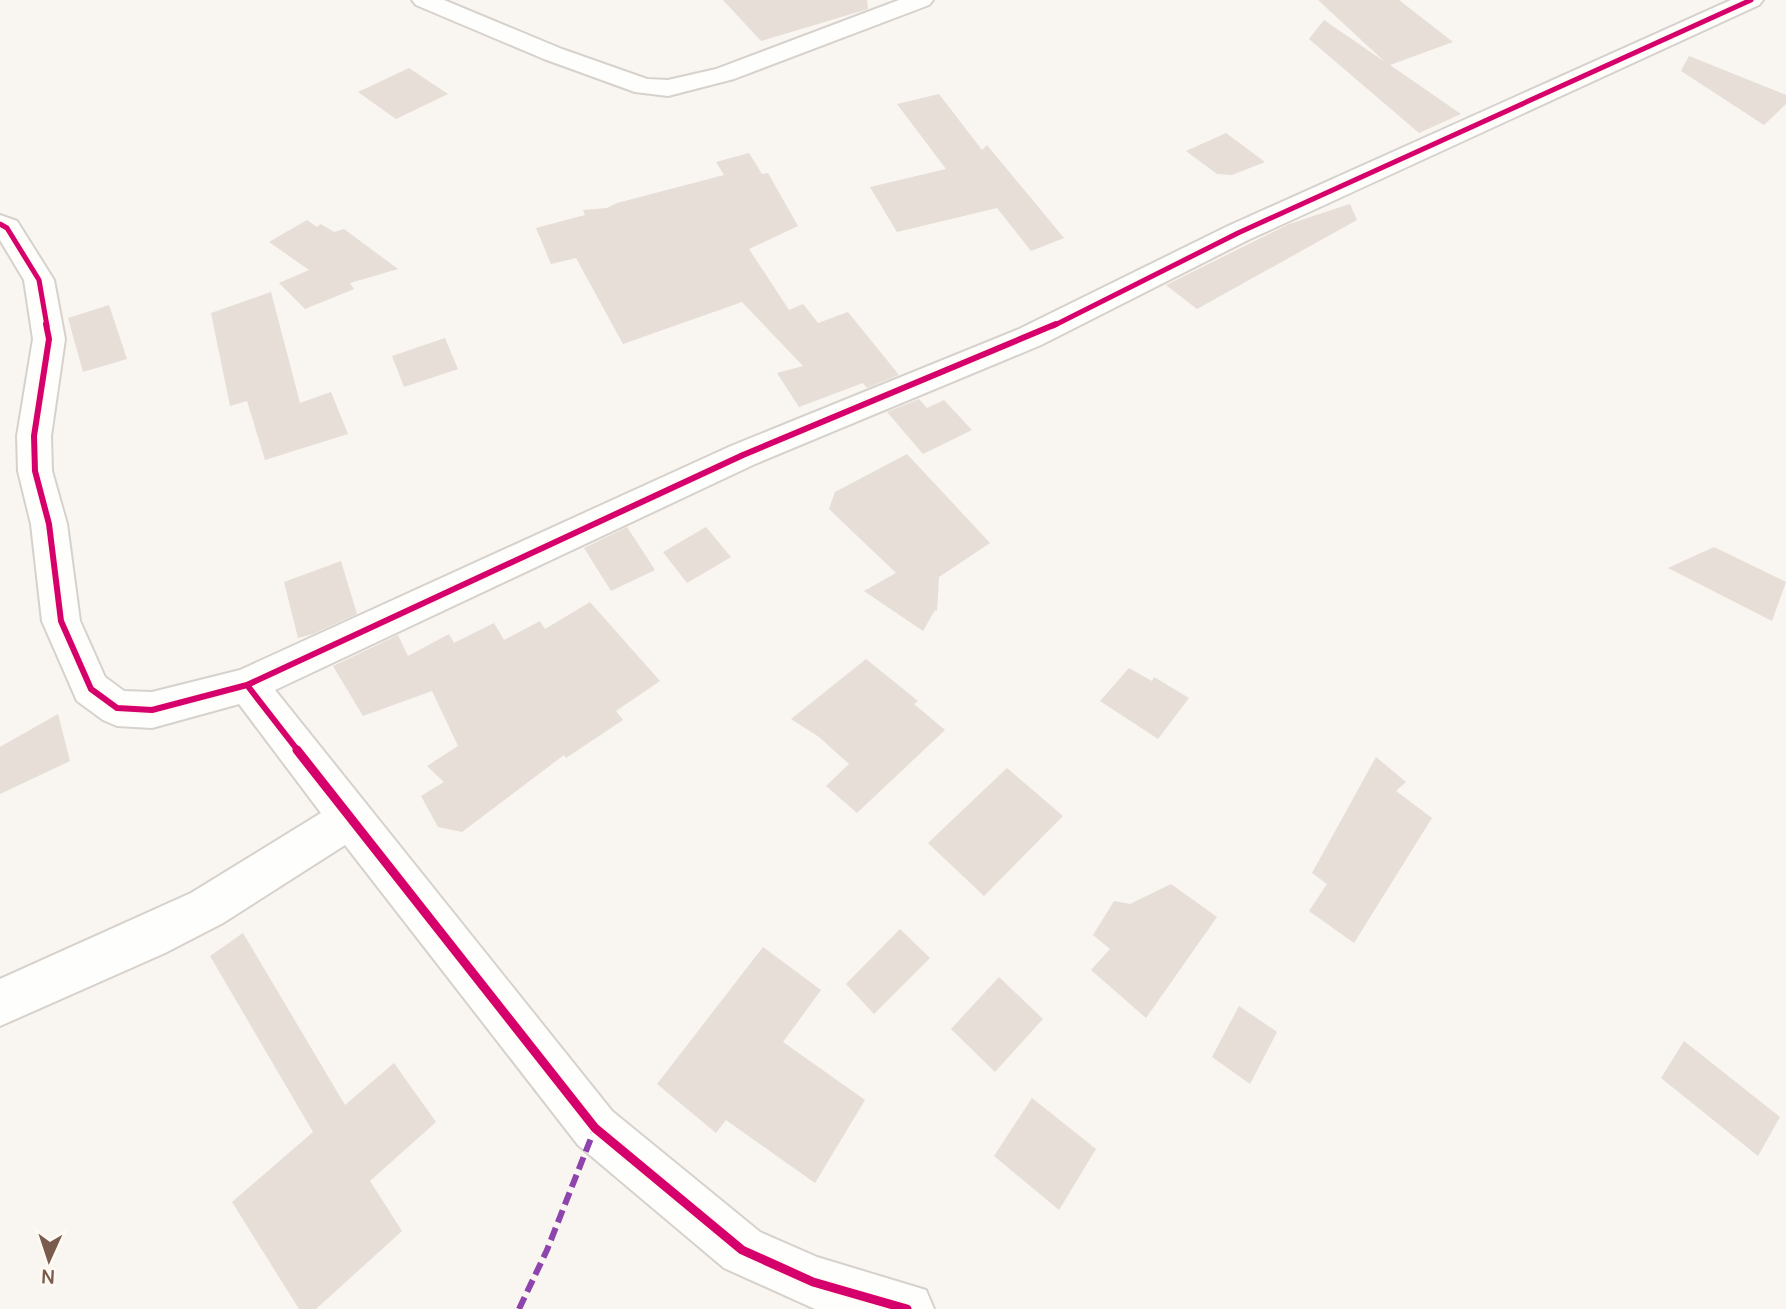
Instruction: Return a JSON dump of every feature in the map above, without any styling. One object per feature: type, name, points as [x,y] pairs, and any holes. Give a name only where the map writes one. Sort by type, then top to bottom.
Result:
[{"type":"street","points":[[424,0],[541,49],[644,87],[668,88],[724,74],[922,0]]},
{"type":"street","points":[[0,224],[7,228],[39,280],[50,339],[34,436],[35,471],[50,524],[61,621],[91,689],[117,708],[152,710],[247,685],[743,455],[1030,337],[1238,233],[1751,0]]},
{"type":"street","points":[[247,685],[595,1128],[741,1250],[813,1282],[907,1309]]},
{"type":"street","points":[[0,1003],[149,937],[207,908],[350,818]]},
{"type":"building","points":[[723,0],[867,0],[868,9],[761,41]]},
{"type":"building","points":[[1318,0],[1399,0],[1453,42],[1390,65],[1461,114],[1419,133],[1309,39],[1324,20],[1385,62]]},
{"type":"building","points":[[1689,56],[1786,95],[1786,104],[1764,125],[1681,71]]},
{"type":"building","points":[[409,68],[448,94],[396,119],[358,92]]},
{"type":"building","points":[[939,94],[982,150],[987,145],[1064,238],[1031,251],[997,208],[897,232],[870,187],[946,169],[897,104]]},
{"type":"building","points":[[1226,133],[1265,162],[1232,175],[1217,174],[1186,151]]},
{"type":"building","points":[[749,153],[762,174],[768,173],[798,226],[749,249],[789,310],[803,304],[818,323],[848,312],[899,375],[867,388],[863,383],[799,407],[777,373],[803,366],[742,302],[623,344],[576,258],[551,264],[536,228],[585,215],[583,210],[607,208],[724,175],[716,162]]},
{"type":"building","points":[[1350,204],[1357,220],[1197,309],[1166,285],[1289,224]]},
{"type":"building","points":[[307,220],[317,227],[321,224],[334,232],[344,229],[398,269],[350,283],[354,289],[305,309],[279,283],[309,270],[269,242]]},
{"type":"building","points":[[271,292],[300,403],[331,392],[348,434],[265,460],[247,401],[230,406],[211,313]]},
{"type":"building","points":[[109,305],[127,359],[83,372],[68,318]]},
{"type":"building","points":[[445,338],[458,369],[404,387],[392,356]]},
{"type":"building","points":[[919,399],[927,408],[944,400],[972,430],[923,454],[887,412]]},
{"type":"building","points":[[907,454],[990,543],[939,577],[937,611],[935,610],[923,631],[864,591],[896,573],[829,509],[835,492]]},
{"type":"building","points":[[627,527],[655,570],[611,591],[584,548]]},
{"type":"building","points":[[706,527],[731,557],[687,583],[663,552]]},
{"type":"building","points":[[1714,547],[1786,582],[1772,621],[1668,568]]},
{"type":"building","points":[[341,561],[357,614],[298,638],[284,582]]},
{"type":"building","points":[[590,602],[660,681],[616,711],[623,720],[566,758],[564,755],[462,832],[438,827],[421,796],[444,782],[427,766],[458,746],[432,691],[363,716],[333,666],[398,635],[408,656],[449,634],[454,643],[494,623],[504,640],[540,621],[545,629]]},
{"type":"building","points":[[866,659],[918,701],[914,704],[945,730],[857,813],[826,786],[849,764],[819,737],[791,719]]},
{"type":"building","points":[[1129,668],[1152,681],[1154,677],[1189,698],[1158,739],[1100,701]]},
{"type":"building","points":[[58,714],[70,761],[0,794],[0,747]]},
{"type":"building","points":[[1376,757],[1406,782],[1396,791],[1432,818],[1354,943],[1309,911],[1327,884],[1312,873]]},
{"type":"building","points":[[1007,768],[1063,816],[984,896],[928,843]]},
{"type":"building","points":[[1171,884],[1217,917],[1146,1018],[1091,970],[1110,949],[1093,935],[1114,901],[1130,904]]},
{"type":"building","points":[[900,929],[930,958],[874,1014],[846,984]]},
{"type":"building","points":[[243,933],[345,1105],[394,1063],[436,1122],[370,1181],[402,1231],[316,1309],[299,1309],[232,1202],[313,1132],[210,956]]},
{"type":"building","points":[[763,947],[821,990],[783,1042],[865,1100],[815,1183],[726,1120],[716,1133],[657,1084]]},
{"type":"building","points":[[999,977],[1043,1019],[995,1072],[951,1029]]},
{"type":"building","points":[[1239,1006],[1277,1032],[1250,1084],[1212,1057]]},
{"type":"building","points":[[1684,1041],[1780,1117],[1758,1156],[1661,1078]]},
{"type":"building","points":[[1032,1098],[1096,1149],[1059,1210],[994,1156]]},
{"type":"marked path","points":[[519,1309],[547,1250],[595,1128]]},
{"type":"cycle path","points":[[0,224],[7,228],[39,280],[49,339],[34,436],[35,471],[49,524],[61,621],[91,689],[117,708],[152,710],[247,685],[743,455],[1030,337],[1238,233],[1751,0]]},
{"type":"cycle path","points":[[247,685],[595,1128],[742,1250],[813,1282],[907,1309]]}]
